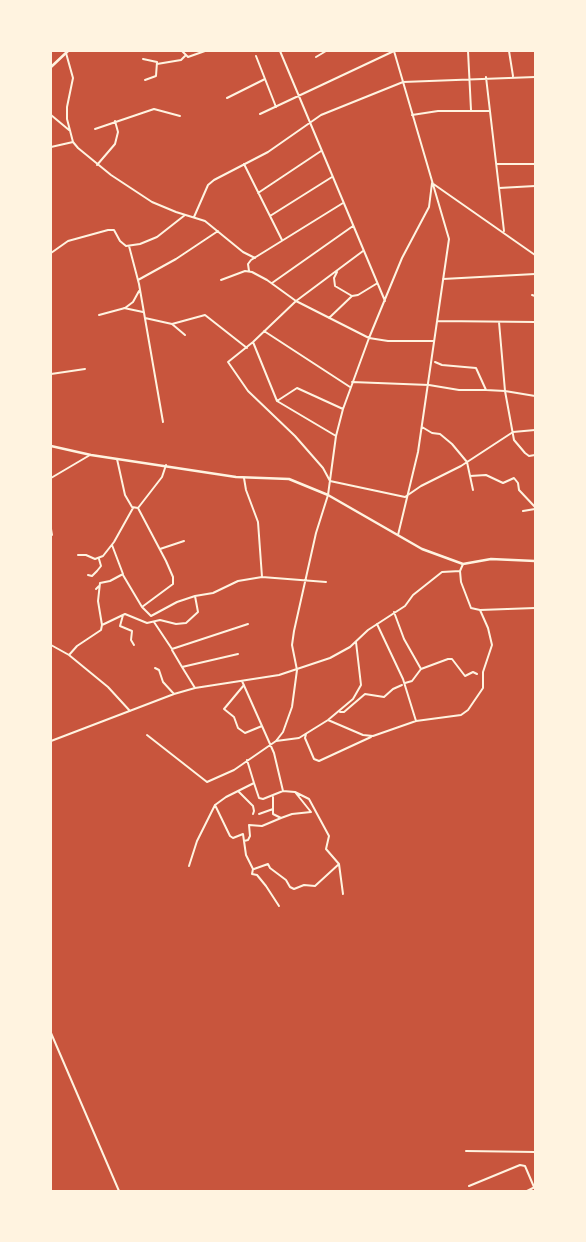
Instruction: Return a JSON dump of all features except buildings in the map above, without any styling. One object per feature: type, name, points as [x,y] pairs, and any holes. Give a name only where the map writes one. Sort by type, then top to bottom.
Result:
[{"type":"main road","points":[[51,67],[67,52]]},
{"type":"main road","points":[[51,446],[91,455],[244,478],[289,479],[328,495],[429,553],[463,564],[490,559],[535,561]]},
{"type":"street","points":[[182,51],[185,56],[191,57],[205,51]]},
{"type":"street","points":[[280,51],[385,301]]},
{"type":"street","points":[[316,57],[326,51]]},
{"type":"street","points":[[260,114],[299,98],[394,51],[449,235],[422,428],[398,536]]},
{"type":"street","points":[[468,51],[470,110]]},
{"type":"street","points":[[509,51],[513,76]]},
{"type":"street","points":[[67,52],[73,78],[66,110],[73,142],[97,165],[152,202],[210,224],[247,254],[255,258]]},
{"type":"street","points":[[143,59],[157,62],[157,64],[181,60],[185,56]]},
{"type":"street","points":[[256,56],[276,107]]},
{"type":"street","points":[[145,80],[156,76],[157,64]]},
{"type":"street","points":[[486,77],[504,232]]},
{"type":"street","points":[[194,217],[208,184],[230,170],[268,152],[322,115],[402,82],[486,77],[535,77]]},
{"type":"street","points":[[227,98],[265,79]]},
{"type":"street","points":[[95,129],[154,109],[180,116]]},
{"type":"street","points":[[412,115],[470,110],[490,112]]},
{"type":"street","points":[[51,115],[69,130]]},
{"type":"street","points":[[97,165],[115,144],[118,132],[115,121]]},
{"type":"street","points":[[51,125],[51,146],[73,142]]},
{"type":"street","points":[[258,193],[321,151]]},
{"type":"street","points":[[244,164],[282,240]]},
{"type":"street","points":[[496,164],[535,164]]},
{"type":"street","points":[[270,216],[332,177]]},
{"type":"street","points":[[432,183],[535,255]]},
{"type":"street","points":[[147,735],[207,782],[234,770],[276,741],[283,732],[290,714],[298,670],[292,646],[316,534],[328,495],[336,436],[343,410],[369,338],[402,258],[429,206],[432,183]]},
{"type":"street","points":[[499,188],[535,186]]},
{"type":"street","points":[[249,271],[248,264],[255,258],[343,203]]},
{"type":"street","points":[[51,253],[68,241],[108,230],[114,230],[122,244],[129,246],[157,237],[185,215]]},
{"type":"street","points":[[272,283],[353,226]]},
{"type":"street","points":[[138,280],[161,268],[218,231]]},
{"type":"street","points":[[129,246],[140,288],[162,422]]},
{"type":"street","points":[[330,481],[323,468],[295,436],[248,391],[228,362],[253,342],[296,301],[363,251]]},
{"type":"street","points":[[337,270],[334,278],[335,286],[352,296]]},
{"type":"street","points":[[221,280],[249,271],[272,283],[296,301],[369,338],[388,341],[434,341]]},
{"type":"street","points":[[443,279],[535,274]]},
{"type":"street","points":[[328,318],[352,296],[358,295],[377,284]]},
{"type":"street","points":[[99,315],[123,308],[134,302],[140,288]]},
{"type":"street","points":[[123,308],[143,312]]},
{"type":"street","points":[[172,324],[205,315],[246,348]]},
{"type":"street","points":[[144,317],[172,324],[184,335]]},
{"type":"street","points":[[437,321],[535,322]]},
{"type":"street","points":[[499,322],[505,391],[512,432],[520,448],[530,456],[535,455]]},
{"type":"street","points":[[264,331],[350,387]]},
{"type":"street","points":[[253,342],[277,401],[336,436]]},
{"type":"street","points":[[435,362],[442,365],[476,368],[486,390]]},
{"type":"street","points":[[51,374],[85,369]]},
{"type":"street","points":[[352,382],[429,385],[459,390],[505,391],[535,396]]},
{"type":"street","points":[[277,401],[297,388],[343,410]]},
{"type":"street","points":[[422,428],[445,437],[467,462],[472,490]]},
{"type":"street","points":[[330,481],[408,496],[421,486],[467,462],[512,432],[535,430]]},
{"type":"street","points":[[51,478],[91,455]]},
{"type":"street","points":[[117,458],[125,495],[133,508]]},
{"type":"street","points":[[138,508],[162,477],[166,465]]},
{"type":"street","points":[[470,476],[486,475],[503,483],[514,478],[518,483],[519,490],[535,508],[523,511]]},
{"type":"street","points":[[244,478],[246,490],[258,522],[262,577]]},
{"type":"street","points":[[133,508],[138,508]]},
{"type":"street","points":[[99,559],[112,545],[133,508]]},
{"type":"street","points":[[138,508],[173,577],[171,587],[142,607]]},
{"type":"street","points":[[51,529],[52,535]]},
{"type":"street","points":[[160,549],[184,541]]},
{"type":"street","points":[[112,545],[122,574],[142,607],[152,616],[177,602],[213,593],[238,581],[262,577],[326,582]]},
{"type":"street","points":[[78,556],[99,559]]},
{"type":"street","points":[[88,575],[92,576],[97,571],[100,566],[99,559]]},
{"type":"street","points":[[463,564],[460,571],[461,582],[470,605],[480,610],[535,608]]},
{"type":"street","points":[[51,741],[174,694],[195,688],[298,670],[343,652],[442,572],[460,571]]},
{"type":"street","points":[[96,589],[100,586],[101,582],[110,581],[122,574]]},
{"type":"street","points":[[69,655],[77,646],[101,630],[102,625],[98,601],[100,586]]},
{"type":"street","points":[[102,625],[128,614],[142,622],[160,620],[176,624],[188,621],[198,612],[195,596]]},
{"type":"street","points":[[307,732],[305,738],[314,759],[319,761],[373,736],[416,720],[461,715],[476,701],[483,688],[483,672],[492,645],[488,628],[480,610]]},
{"type":"street","points":[[394,612],[404,639],[422,669]]},
{"type":"street","points":[[123,615],[120,626],[132,631],[134,645]]},
{"type":"street","points":[[154,622],[195,688]]},
{"type":"street","points":[[172,649],[248,624]]},
{"type":"street","points":[[377,624],[404,684],[416,720]]},
{"type":"street","points":[[276,741],[299,738],[338,713],[353,699],[361,685],[356,642]]},
{"type":"street","points":[[51,645],[69,655],[108,687],[130,711]]},
{"type":"street","points":[[182,667],[238,654]]},
{"type":"street","points":[[338,713],[344,712],[365,694],[384,697],[393,689],[412,682],[422,669],[452,659],[465,676],[473,672],[476,674]]},
{"type":"street","points":[[155,668],[159,670],[163,682],[174,694]]},
{"type":"street","points":[[242,681],[271,744],[283,791]]},
{"type":"street","points":[[244,685],[224,709],[234,717],[238,728],[245,733],[262,726]]},
{"type":"street","points":[[328,720],[350,731],[373,736]]},
{"type":"street","points":[[247,760],[260,798],[267,799],[283,791],[295,792],[309,799],[329,836],[326,849],[339,864],[343,894]]},
{"type":"street","points":[[189,866],[197,841],[215,805],[254,783]]},
{"type":"street","points":[[238,792],[252,806],[254,811],[252,814]]},
{"type":"street","points":[[295,792],[311,812]]},
{"type":"street","points":[[273,797],[273,814],[281,818]]},
{"type":"street","points":[[215,805],[227,832],[232,838],[243,834],[246,855],[253,869],[252,874],[257,875],[279,906]]},
{"type":"street","points":[[259,814],[273,809]]},
{"type":"street","points":[[244,841],[248,840],[250,836],[249,825],[262,826],[292,814],[311,812],[317,814]]},
{"type":"street","points":[[253,869],[268,864],[294,889],[304,885],[315,886],[339,864]]},
{"type":"street","points":[[51,1032],[119,1191]]},
{"type":"street","points":[[466,1151],[535,1152]]},
{"type":"street","points":[[469,1186],[520,1165],[524,1166],[534,1187],[527,1191]]}]
